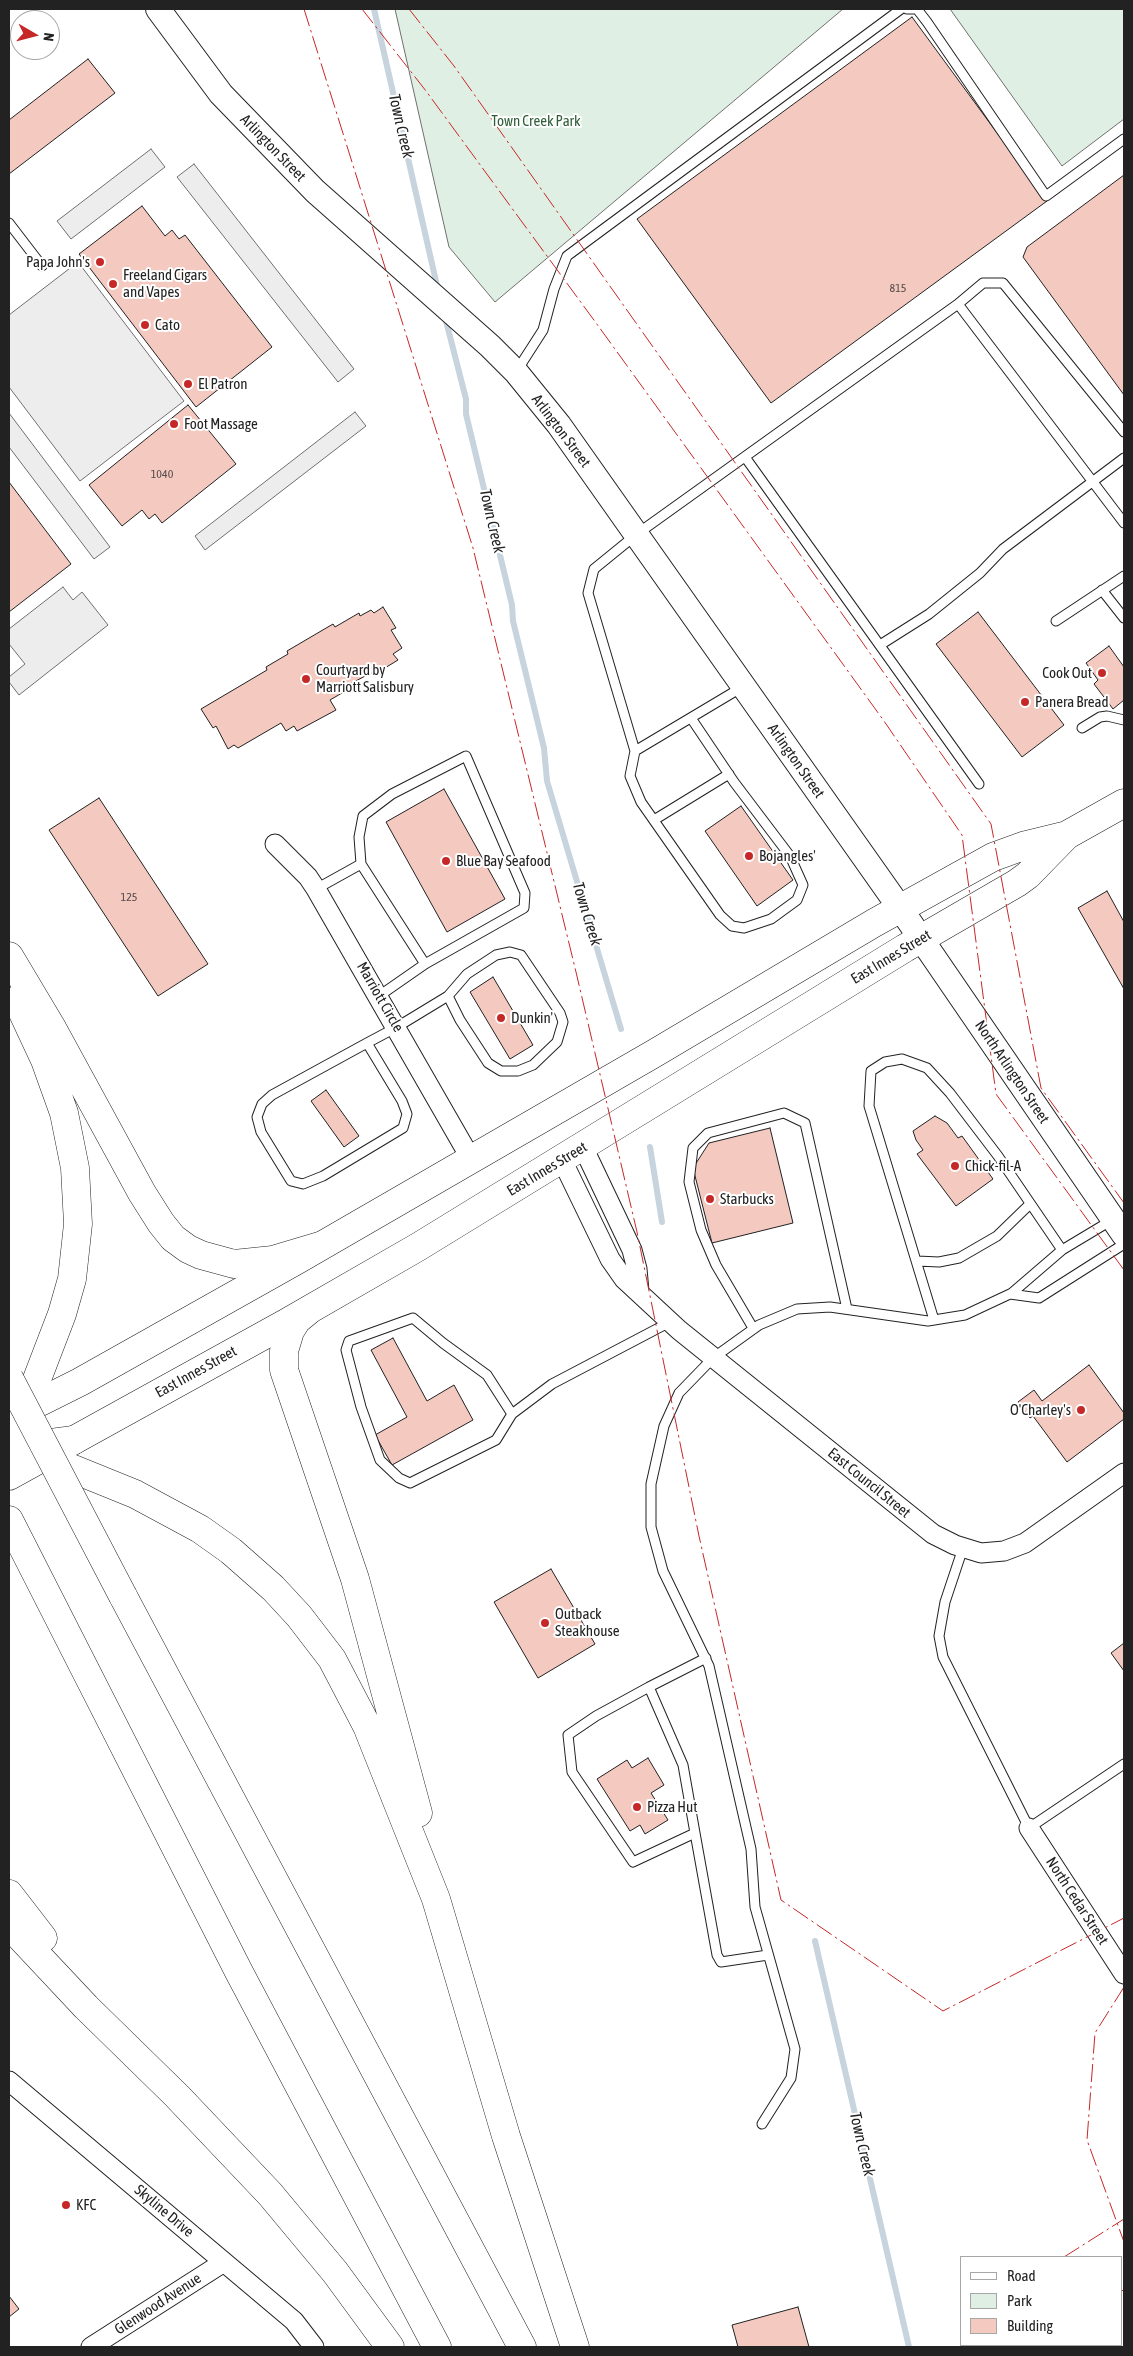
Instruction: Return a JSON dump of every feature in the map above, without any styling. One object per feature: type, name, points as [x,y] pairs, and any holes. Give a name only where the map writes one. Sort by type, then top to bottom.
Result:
[{"type":"main road","name":"East Innes Street","points":[[16,1440],[74,1440],[308,1311],[572,1154],[921,938],[1018,883],[1028,876],[1067,836],[1124,803]]},
{"type":"main road","name":"East Innes Street","points":[[9,1476],[16,1440],[50,1397],[320,1246],[900,908],[993,857],[1026,845],[1067,836]]},
{"type":"main road","points":[[9,956],[52,1028],[142,1193],[172,1238],[201,1256],[234,1264],[272,1260],[320,1246]]},
{"type":"main road","points":[[9,984],[45,1060],[64,1113],[75,1168],[78,1206],[77,1242],[68,1298],[16,1440],[169,1510],[200,1529],[259,1574],[310,1630],[342,1675],[367,1726],[428,1879],[459,1972]]},
{"type":"main road","points":[[308,1311],[297,1320],[290,1331],[284,1351],[284,1370],[333,1512],[365,1613],[459,1972],[506,2136],[575,2347]]},
{"type":"main road","points":[[9,1378],[122,1596],[522,2347]]},
{"type":"main road","points":[[9,1520],[239,1972],[437,2347]]},
{"type":"main road","points":[[9,1894],[98,2005],[177,2096]]},
{"type":"main road","points":[[9,1925],[252,2174],[308,2237],[390,2347]]},
{"type":"street","name":"Arlington Street","points":[[158,9],[221,94],[316,191],[516,372],[559,425],[900,908]]},
{"type":"street","name":"Marriott Circle","points":[[275,844],[308,877],[397,1027],[471,1159]]},
{"type":"street","name":"North Arlington Street","points":[[900,908],[1119,1227]]},
{"type":"street","name":"East Council Street","points":[[572,1154],[610,1259],[624,1279],[670,1322],[713,1358],[933,1534],[963,1548],[981,1553],[1004,1551],[1025,1543],[1124,1473]]},
{"type":"street","name":"North Cedar Street","points":[[1029,1828],[1124,1974]]},
{"type":"street","name":"Skyline Drive","points":[[9,2081],[294,2321],[314,2347]]},
{"type":"street","name":"Glenwood Avenue","points":[[91,2347],[224,2262]]},
{"type":"lane","points":[[516,372],[543,330],[554,289],[567,256],[901,9]]},
{"type":"lane","points":[[907,9],[917,9],[927,22],[1046,196],[1124,139]]},
{"type":"lane","points":[[9,223],[42,266]]},
{"type":"lane","points":[[691,718],[729,774],[790,856],[803,885],[797,900],[771,919],[744,928],[732,926],[720,915],[642,802],[630,776],[635,752],[588,593],[594,569],[637,534],[958,304],[983,283],[1003,283],[1124,432]]},
{"type":"lane","points":[[958,304],[1124,523]]},
{"type":"lane","points":[[745,457],[979,784]]},
{"type":"lane","points":[[880,645],[929,614],[980,573],[1004,548],[1124,458]]},
{"type":"lane","points":[[1056,621],[1124,576]]},
{"type":"lane","points":[[1102,590],[1124,618]]},
{"type":"lane","points":[[635,752],[744,686]]},
{"type":"lane","points":[[1082,728],[1100,717],[1108,716],[1124,720]]},
{"type":"lane","points":[[379,996],[425,964],[524,908],[525,893],[466,756],[392,794],[363,816],[359,837],[361,864],[425,964]]},
{"type":"lane","points":[[654,820],[729,774]]},
{"type":"lane","points":[[316,890],[361,864]]},
{"type":"lane","points":[[367,1043],[402,1101],[407,1114],[403,1128],[323,1176],[303,1184],[291,1181],[261,1132],[257,1118],[262,1104],[272,1095],[367,1043],[397,1027],[448,996],[467,974],[496,954],[510,952],[521,955],[560,1013],[563,1022],[558,1042],[533,1065],[518,1071],[501,1071],[488,1063],[460,1020],[448,996]]},
{"type":"lane","points":[[934,1320],[869,1106],[872,1071],[885,1062],[902,1059],[927,1068],[956,1101],[1062,1250]]},
{"type":"lane","points":[[753,1328],[716,1264],[701,1230],[689,1182],[693,1148],[708,1133],[784,1113],[805,1123],[848,1309]]},
{"type":"lane","points":[[916,1261],[939,1262],[959,1258],[997,1236],[1030,1204]]},
{"type":"lane","points":[[762,2124],[791,2078],[795,2049],[755,1907],[751,1850],[717,1693],[706,1658],[663,1571],[651,1527],[651,1484],[664,1426],[678,1393],[713,1358],[753,1328],[797,1309],[830,1307],[934,1320],[965,1315],[1011,1294],[1062,1250],[1119,1227]]},
{"type":"lane","points":[[1011,1294],[1039,1298],[1124,1244]]},
{"type":"lane","points":[[512,1414],[487,1375],[413,1318],[349,1341],[346,1350],[361,1407],[380,1460],[399,1478],[410,1483],[496,1440],[512,1414],[552,1384],[670,1322]]},
{"type":"lane","points":[[963,1548],[945,1602],[939,1636],[943,1657],[1029,1828],[1124,1764]]},
{"type":"lane","points":[[696,1833],[633,1862],[572,1772],[568,1735],[596,1716],[706,1658]]},
{"type":"lane","points":[[649,1687],[683,1765],[717,1955],[721,1962],[768,1955]]},
{"type":"green space","name":"Town Creek Park","points":[[395,9],[843,9],[495,302],[449,247]]},
{"type":"green space","points":[[950,9],[1124,9],[1124,119],[1062,166]]},
{"type":"shaded area","points":[[151,149],[165,167],[71,239],[57,221]]},
{"type":"shaded area","points":[[194,164],[354,369],[338,382],[177,177]]},
{"type":"shaded area","points":[[78,262],[184,401],[80,481],[9,387],[9,315]]},
{"type":"shaded area","points":[[355,412],[366,426],[205,550],[195,536]]},
{"type":"shaded area","points":[[9,413],[110,547],[94,559],[9,447]]},
{"type":"shaded area","points":[[63,587],[73,600],[82,592],[108,625],[19,695],[9,682],[9,677],[25,664],[9,644],[9,629]]},
{"type":"building","points":[[912,17],[1047,201],[771,403],[637,219]]},
{"type":"building","points":[[88,59],[115,93],[9,174],[9,120]]},
{"type":"building","points":[[1124,175],[1124,395],[1023,257],[1027,247]]},
{"type":"building","points":[[142,206],[165,236],[172,230],[179,239],[185,235],[272,347],[196,407],[79,254]]},
{"type":"building","points":[[188,405],[236,464],[162,523],[155,514],[149,519],[142,510],[122,526],[89,485]]},
{"type":"building","points":[[9,482],[71,564],[9,612]]},
{"type":"building","name":"Courtyard by Marriott Salisbury","points":[[383,607],[396,628],[391,630],[402,648],[393,654],[398,660],[375,674],[371,673],[350,684],[354,686],[330,700],[336,710],[297,731],[294,726],[286,731],[281,723],[238,748],[234,745],[228,749],[216,726],[213,728],[201,709],[267,670],[266,667],[288,654],[287,651],[333,624],[335,627],[359,613],[360,616],[371,610],[374,613]]},
{"type":"building","points":[[978,612],[1064,725],[1022,757],[936,644]]},
{"type":"building","points":[[1109,646],[1124,667],[1124,700],[1113,709],[1094,684],[1098,680],[1086,663]]},
{"type":"building","name":"Blue Bay Seafood","points":[[444,789],[505,899],[447,932],[386,822]]},
{"type":"building","points":[[99,798],[208,964],[158,996],[49,830]]},
{"type":"building","name":"Bojangles'","points":[[741,806],[793,880],[757,906],[705,831]]},
{"type":"building","points":[[1107,891],[1124,922],[1124,989],[1078,908]]},
{"type":"building","name":"Dunkin'","points":[[493,977],[533,1045],[510,1059],[470,992]]},
{"type":"building","points":[[326,1090],[359,1136],[344,1147],[311,1101]]},
{"type":"building","name":"Chick-fil-A","points":[[935,1116],[947,1123],[958,1138],[962,1136],[993,1179],[956,1206],[917,1154],[923,1150],[916,1140],[913,1131]]},
{"type":"building","points":[[770,1128],[793,1223],[712,1243],[693,1168],[709,1143]]},
{"type":"building","points":[[393,1338],[427,1401],[454,1385],[473,1420],[392,1465],[375,1435],[407,1417],[371,1350]]},
{"type":"building","points":[[1089,1365],[1124,1413],[1124,1419],[1067,1462],[1033,1416],[1030,1418],[1018,1402],[1034,1390],[1042,1401]]},
{"type":"building","name":"Outback Steakhouse","points":[[551,1569],[595,1644],[538,1678],[494,1602]]},
{"type":"building","points":[[1124,1643],[1124,1671],[1111,1653]]},
{"type":"building","name":"Pizza Hut","points":[[648,1758],[664,1785],[651,1793],[668,1820],[645,1834],[640,1825],[630,1831],[597,1779],[627,1760],[632,1768]]},
{"type":"building","points":[[9,2296],[19,2309],[9,2317]]},
{"type":"building","points":[[798,2307],[809,2347],[738,2347],[732,2325]]},
{"type":"waterway","name":"Town Creek","points":[[374,9],[438,290]]},
{"type":"waterway","name":"Town Creek","points":[[445,317],[466,399],[466,414],[544,748],[547,781],[621,1029]]},
{"type":"waterway","name":"Town Creek","points":[[650,1147],[662,1222]]},
{"type":"waterway","name":"Town Creek","points":[[815,1941],[909,2347]]},
{"type":"power","points":[[304,9],[473,548],[637,1232],[699,1536],[781,1900],[943,2011],[1124,1918]]},
{"type":"power","points":[[362,9],[426,91],[599,327],[884,721],[962,835],[996,1094],[1124,1270]]},
{"type":"power","points":[[409,9],[454,66],[991,824],[1041,1088],[1124,1203]]},
{"type":"power","points":[[1124,1987],[1095,2033],[1087,2140],[1124,2242]]},
{"type":"power","points":[[1066,2256],[1124,2219]]},
{"type":"place","name":"Papa John's","points":[[100,262]]},
{"type":"place","name":"Freeland Cigars and Vapes","points":[[113,284]]},
{"type":"place","name":"Cato","points":[[145,325]]},
{"type":"place","name":"El Patron","points":[[188,384]]},
{"type":"place","name":"Foot Massage","points":[[174,424]]},
{"type":"place","name":"Cook Out","points":[[1102,673]]},
{"type":"place","name":"Courtyard by Marriott Salisbury","points":[[306,679]]},
{"type":"place","name":"Panera Bread","points":[[1025,702]]},
{"type":"place","name":"Bojangles'","points":[[749,856]]},
{"type":"place","name":"Blue Bay Seafood","points":[[446,861]]},
{"type":"place","name":"Dunkin'","points":[[501,1018]]},
{"type":"place","name":"Chick-fil-A","points":[[955,1166]]},
{"type":"place","name":"Starbucks","points":[[710,1199]]},
{"type":"place","name":"O'Charley's","points":[[1081,1410]]},
{"type":"place","name":"Outback Steakhouse","points":[[545,1623]]},
{"type":"place","name":"Pizza Hut","points":[[637,1807]]},
{"type":"place","name":"KFC","points":[[66,2205]]}]
